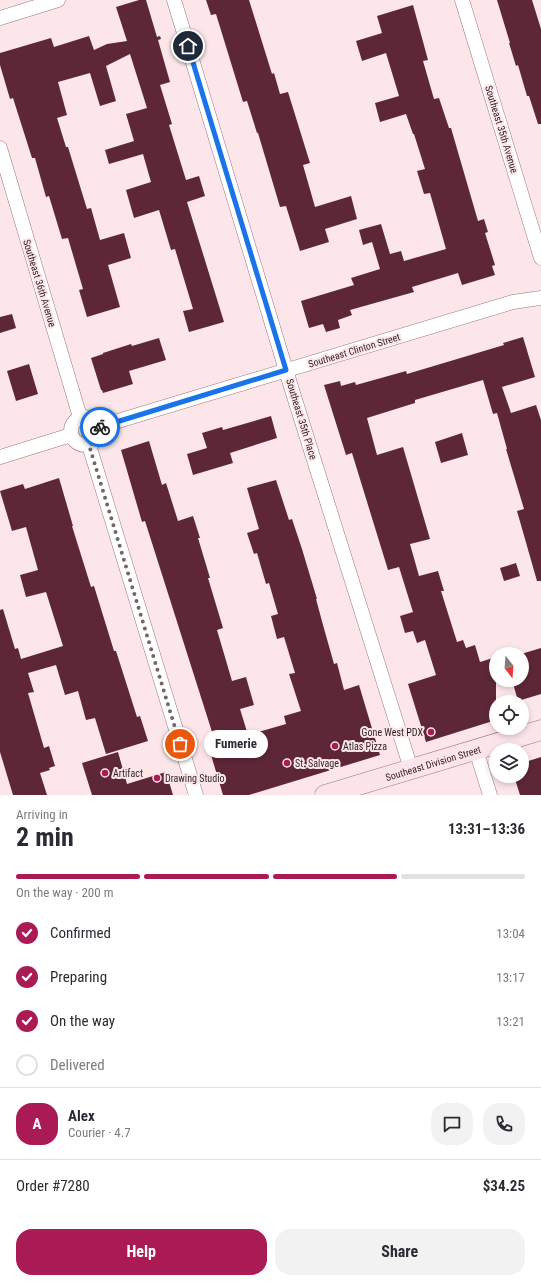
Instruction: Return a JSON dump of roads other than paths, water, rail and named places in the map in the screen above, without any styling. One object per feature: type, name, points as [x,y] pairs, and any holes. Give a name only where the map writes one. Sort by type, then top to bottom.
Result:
[{"type":"main road","name":"Southeast Division Street","points":[[325,795],[541,730]]},
{"type":"street","points":[[0,18],[58,0]]},
{"type":"street","name":"Southeast 35th Place","points":[[174,0],[286,370],[411,769]]},
{"type":"street","name":"Southeast 35th Avenue","points":[[462,0],[541,258]]},
{"type":"street","name":"Southeast 36th Avenue","points":[[0,148],[80,417]]},
{"type":"street","name":"Southeast Clinton Street","points":[[98,427],[513,302],[541,298]]},
{"type":"street","points":[[80,417],[92,419],[98,427],[98,437],[89,445],[78,444],[74,441],[71,435],[70,429],[72,424],[80,417]]},
{"type":"street","points":[[0,457],[71,435]]},
{"type":"street","points":[[89,445],[196,795]]},
{"type":"street","points":[[476,750],[490,795]]},
{"type":"place","name":"Gone West PDX","points":[[431,732]]},
{"type":"place","name":"Fumerie","points":[[180,744]]},
{"type":"place","name":"Atlas Pizza","points":[[335,746]]},
{"type":"place","name":"St. Salvage","points":[[287,763]]},
{"type":"place","name":"Artifact","points":[[105,773]]},
{"type":"place","name":"Drawing Studio","points":[[157,778]]}]
